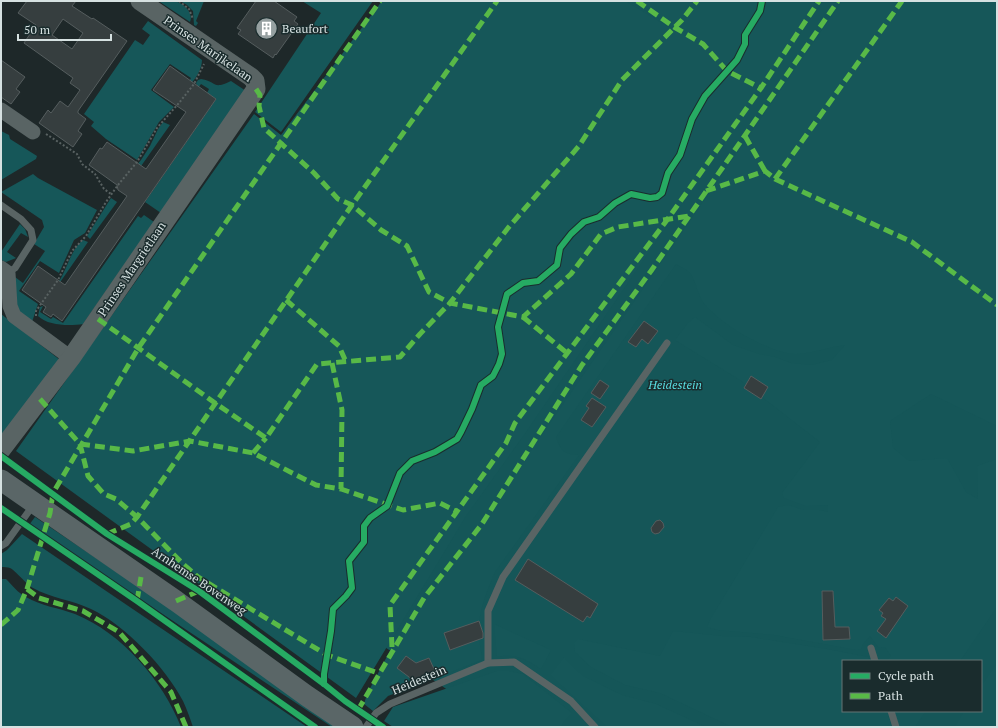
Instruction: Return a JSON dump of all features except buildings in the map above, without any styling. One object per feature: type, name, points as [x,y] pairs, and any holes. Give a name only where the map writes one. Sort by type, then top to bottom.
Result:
[{"type":"main road","points":[[1,480],[176,600],[345,725]]},
{"type":"street","name":"Prinses Marijkelaan","points":[[140,1],[251,77],[256,84]]},
{"type":"street","name":"Prinses Margrietlaan","points":[[1,450],[71,358],[256,90],[256,84]]},
{"type":"street","points":[[1,110],[33,132]]},
{"type":"street","points":[[5,271],[10,306],[14,316],[71,358]]},
{"type":"lane","points":[[1,205],[21,219],[31,230],[33,240],[15,268],[5,271]]},
{"type":"lane","points":[[488,663],[488,611],[503,577],[667,343]]},
{"type":"lane","points":[[1,546],[6,543],[35,504]]},
{"type":"lane","points":[[871,648],[875,660]]},
{"type":"lane","name":"Heidestein","points":[[366,727],[376,713],[390,704],[488,663],[514,662],[571,701],[595,727]]},
{"type":"lane","points":[[891,712],[896,727]]},
{"type":"path","points":[[30,328],[34,323],[36,312],[58,280],[72,251],[86,236],[111,194],[138,162],[157,128],[194,84],[212,51]]},
{"type":"path","points":[[33,132],[39,136],[43,131],[77,154],[82,164],[95,174],[104,190],[111,194]]},
{"type":"green space","points":[[175,1],[181,3],[190,13],[190,22],[160,2]]},
{"type":"green space","points":[[180,1],[204,1],[196,21],[198,23],[196,26],[194,25],[193,11]]},
{"type":"green space","name":"Heidestein","points":[[552,1],[997,1],[997,727],[502,727],[190,514]]},
{"type":"green space","points":[[201,79],[218,85],[231,81],[246,91],[161,213],[145,202],[216,99],[207,93],[209,89],[201,84],[198,88],[196,83]]},
{"type":"green space","points":[[163,122],[170,125],[127,186],[130,173],[141,160]]},
{"type":"green space","points":[[111,198],[117,202],[90,239],[87,236]]},
{"type":"green space","points":[[144,215],[154,222],[83,324],[66,325],[47,322],[38,316],[40,307],[43,306],[40,312],[51,319],[53,317],[63,323],[138,216],[141,218]]},
{"type":"green space","points":[[83,240],[88,242],[45,304],[44,301],[61,278],[73,252]]},
{"type":"shaded area","points":[[302,1],[373,1],[281,132],[255,112],[321,13]]},
{"type":"shaded area","points":[[382,1],[625,1],[674,30],[665,22],[629,1],[823,1],[761,88],[526,432],[466,516],[356,698],[16,451],[254,114],[281,135]]},
{"type":"shaded area","points":[[842,1],[997,1],[997,426],[931,394],[890,421],[893,448],[909,461],[947,458],[966,492],[978,499],[977,466],[997,459],[997,607],[961,660],[887,660],[891,656],[885,647],[879,648],[870,636],[863,644],[861,649],[857,650],[774,635],[718,630],[707,627],[778,507],[788,505],[804,510],[819,510],[828,512],[828,505],[806,506],[784,498],[782,493],[820,442],[740,380],[675,340],[688,323],[695,317],[733,345],[791,363],[811,365],[832,360],[845,345],[797,354],[786,353],[760,344],[733,328],[710,310],[701,299],[691,274],[676,264],[556,437],[559,446],[563,451],[569,454],[579,455],[495,572],[480,616],[479,635],[482,660],[388,696],[373,711],[364,704],[367,694],[392,647],[539,439]]},
{"type":"shaded area","points":[[148,21],[202,60],[201,67],[190,85],[188,83],[191,78],[170,64],[151,90],[174,107],[159,122],[137,160],[106,139],[91,126],[94,122],[84,114],[135,40],[143,45],[150,35],[142,29]]},
{"type":"shaded area","points":[[1,131],[9,135],[10,139],[37,156],[36,159],[1,180]]},
{"type":"shaded area","points":[[33,174],[97,210],[85,233],[74,240],[59,273],[40,261],[19,291],[38,304],[32,322],[17,310],[15,277],[23,283],[45,251],[34,244],[44,227],[42,220],[1,192]]},
{"type":"shaded area","points":[[20,224],[25,229],[28,237],[21,233],[7,252],[16,258],[6,262],[1,260],[1,252]]},
{"type":"shaded area","points":[[1,314],[60,360],[1,436]]},
{"type":"shaded area","points":[[35,517],[258,667],[338,727],[332,727],[29,525]]},
{"type":"shaded area","points":[[22,534],[307,727],[193,727],[183,701],[176,688],[131,636],[104,616],[91,609],[54,597],[33,588],[12,569],[8,567],[1,567],[1,554],[7,550]]},
{"type":"shaded area","points":[[1,579],[6,579],[15,589],[32,600],[75,614],[92,622],[109,633],[139,660],[152,676],[173,710],[181,727],[2,727]]},
{"type":"shaded area","points":[[494,624],[551,650],[541,669],[530,662],[515,656],[497,657]]},
{"type":"shaded area","points":[[673,631],[722,636],[751,637],[868,657],[870,660],[842,660],[842,712],[887,712],[892,727],[732,727],[660,693],[625,685],[591,667],[575,652],[574,643],[578,639],[660,656]]},
{"type":"shaded area","points":[[564,657],[585,677],[622,695],[656,704],[706,727],[607,727],[550,675]]},
{"type":"shaded area","points":[[997,663],[997,727],[955,726],[963,712],[982,712],[982,685]]},
{"type":"shaded area","points":[[497,671],[509,671],[523,674],[572,713],[564,721],[561,727],[393,727],[384,721],[393,707]]},
{"type":"shaded area","points":[[894,712],[925,712],[915,727],[899,727]]},
{"type":"marked path","points":[[1,625],[18,610],[27,589],[50,513],[53,493],[139,347],[380,1]]},
{"type":"marked path","points":[[107,534],[131,524],[137,517],[352,205],[497,1]]},
{"type":"marked path","points":[[637,1],[674,27],[703,44],[727,71],[761,88]]},
{"type":"marked path","points":[[98,319],[266,438],[317,364],[400,357],[450,303],[508,228],[579,146],[622,80],[682,20],[697,1]]},
{"type":"marked path","points":[[392,647],[390,605],[506,443],[515,423],[667,220],[761,88],[819,1]]},
{"type":"marked path","points":[[358,710],[424,598],[482,524],[582,365],[651,271],[838,1]]},
{"type":"marked path","points":[[775,179],[902,1]]},
{"type":"marked path","points":[[256,89],[260,95],[259,106],[264,128],[314,173],[338,199],[352,205],[381,230],[407,246],[429,292],[450,303],[523,317],[571,274],[601,234],[618,227],[689,216]]},
{"type":"marked path","points":[[745,136],[765,171]]},
{"type":"marked path","points":[[706,191],[765,171],[775,179],[912,242],[997,305]]},
{"type":"marked path","points":[[286,300],[339,346],[346,362]]},
{"type":"marked path","points":[[523,317],[567,353]]},
{"type":"marked path","points":[[332,363],[342,410],[341,489]]},
{"type":"marked path","points":[[40,399],[80,444],[88,476],[104,494],[116,499],[137,517],[182,563],[198,577],[327,655],[378,673]]},
{"type":"marked path","points":[[253,453],[266,438]]},
{"type":"marked path","points":[[80,444],[133,451],[190,441],[253,453],[316,485],[341,489],[403,510],[440,503],[456,511]]},
{"type":"marked path","points":[[137,601],[141,577]]},
{"type":"marked path","points":[[27,589],[39,598],[83,611],[119,632],[171,692],[186,727]]},
{"type":"marked path","points":[[176,601],[199,591]]},
{"type":"cycle path","points":[[324,684],[333,609],[352,588],[349,561],[364,542],[364,526],[370,518],[387,506],[400,473],[412,461],[435,452],[457,439],[472,409],[481,385],[493,376],[499,364],[502,354],[498,327],[507,294],[523,283],[538,281],[557,265],[560,248],[571,234],[584,222],[599,217],[615,203],[631,194],[650,198],[657,197],[662,193],[668,173],[680,155],[692,119],[705,96],[737,60],[745,44],[745,35],[760,11],[762,1]]},
{"type":"cycle path","name":"Arnhemse Bovenweg","points":[[1,456],[107,534],[199,591],[345,701],[383,727]]},
{"type":"cycle path","points":[[1,508],[137,601],[315,727]]},
{"type":"place","name":"Beaufort","points":[[267,29]]}]
